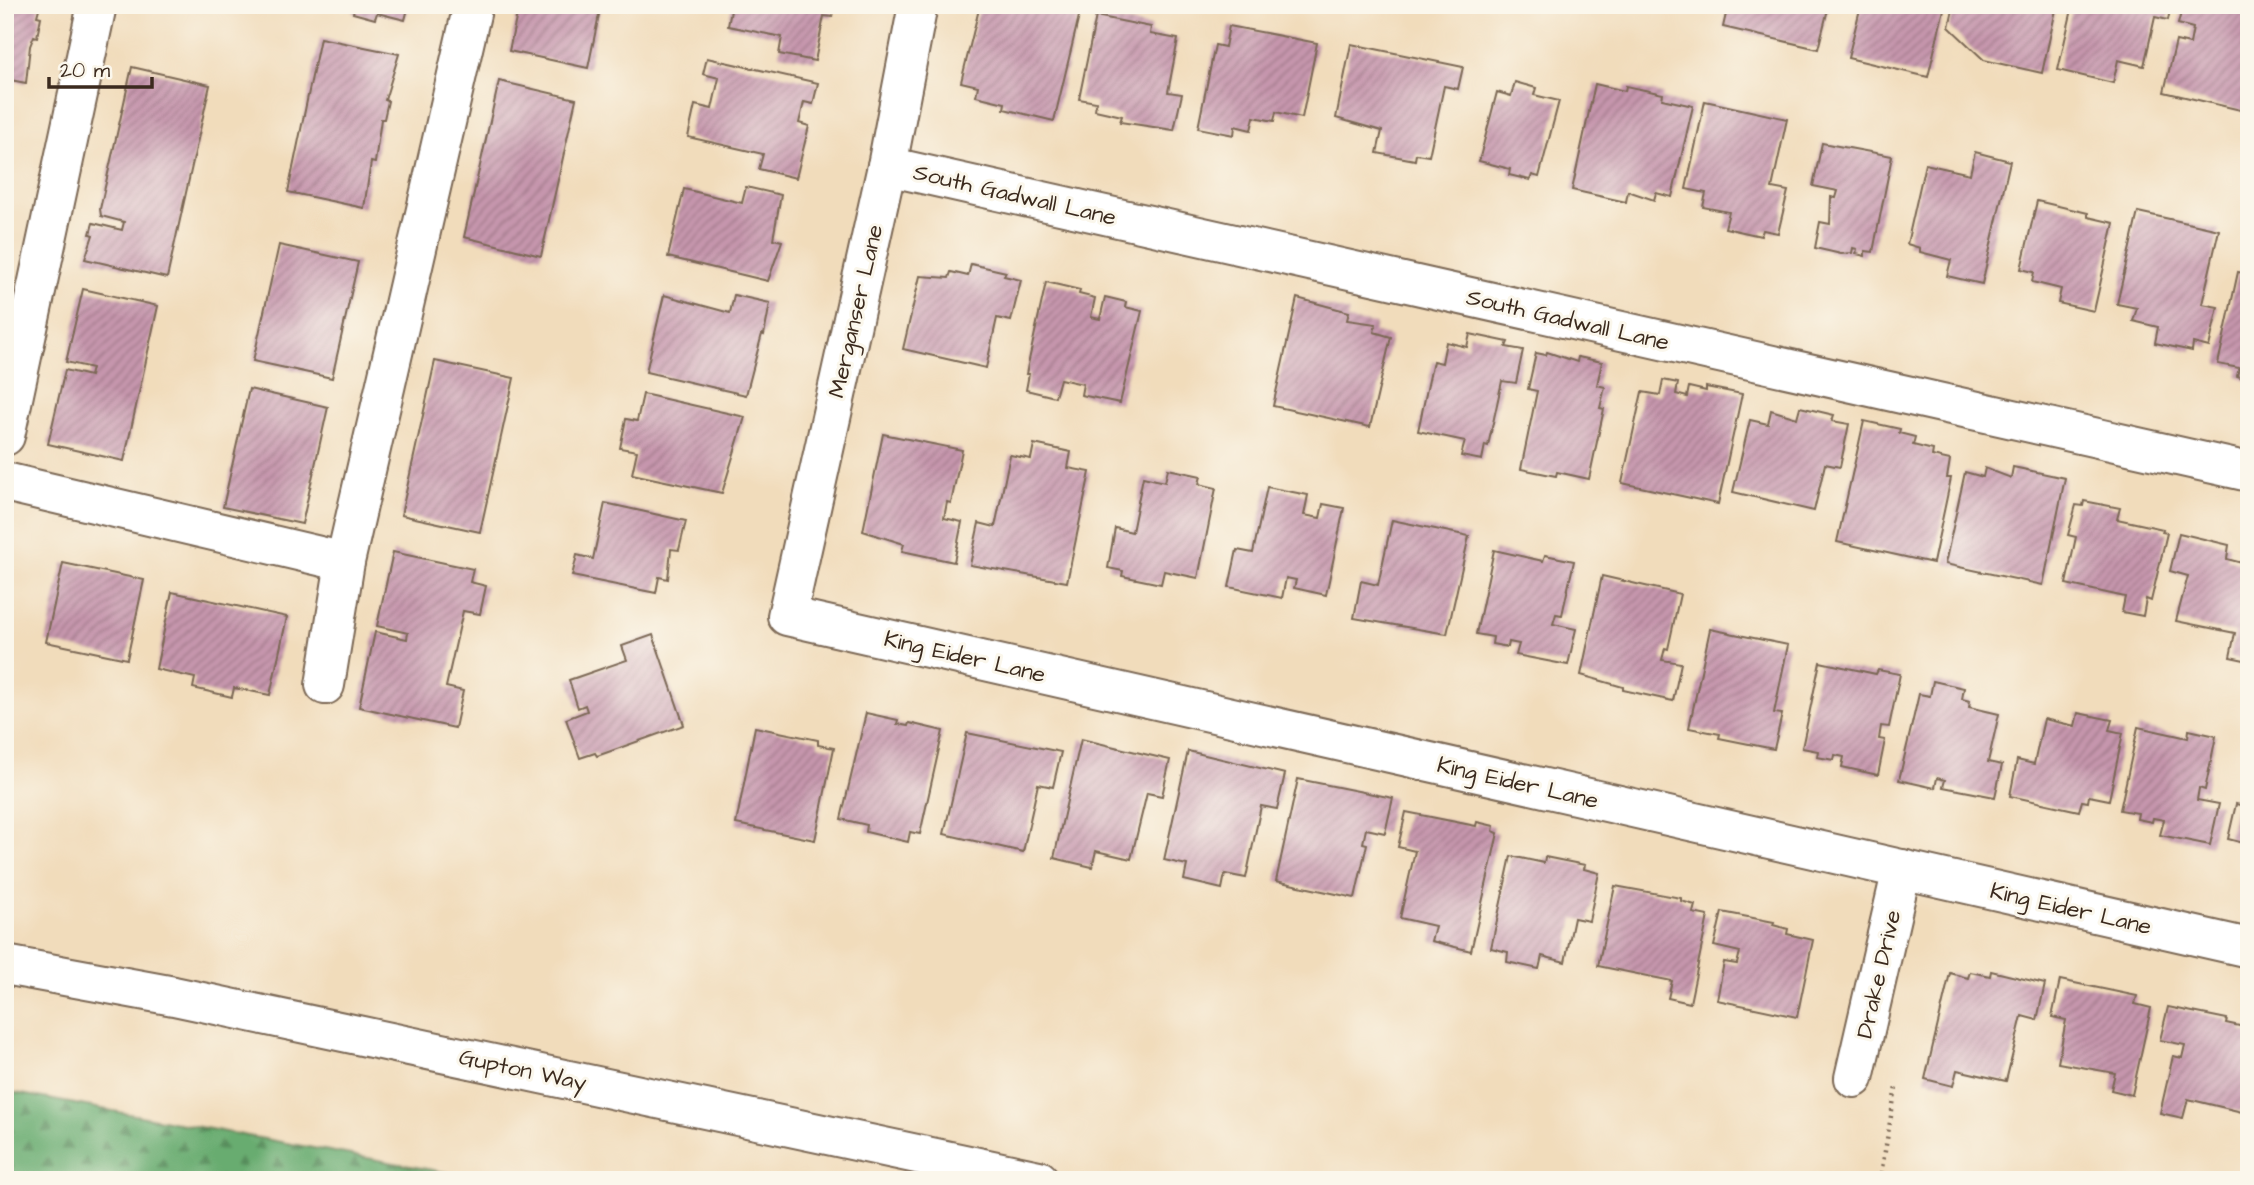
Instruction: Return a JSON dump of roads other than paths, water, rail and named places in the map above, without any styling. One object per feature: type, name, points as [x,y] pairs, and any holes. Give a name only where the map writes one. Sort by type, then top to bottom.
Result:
[{"type":"street","points":[[5,436],[97,5]]},
{"type":"street","points":[[325,685],[345,562],[473,5]]},
{"type":"street","name":"Merganser Lane","points":[[787,616],[887,166],[918,5]]},
{"type":"street","name":"South Gadwall Lane","points":[[887,166],[2249,472]]},
{"type":"street","points":[[5,482],[345,562]]},
{"type":"street","name":"King Eider Lane","points":[[787,616],[2249,948]]},
{"type":"street","name":"Drake Drive","points":[[1854,1078],[1902,869]]},
{"type":"street","name":"Gupton Way","points":[[5,965],[174,996],[1039,1180]]}]
